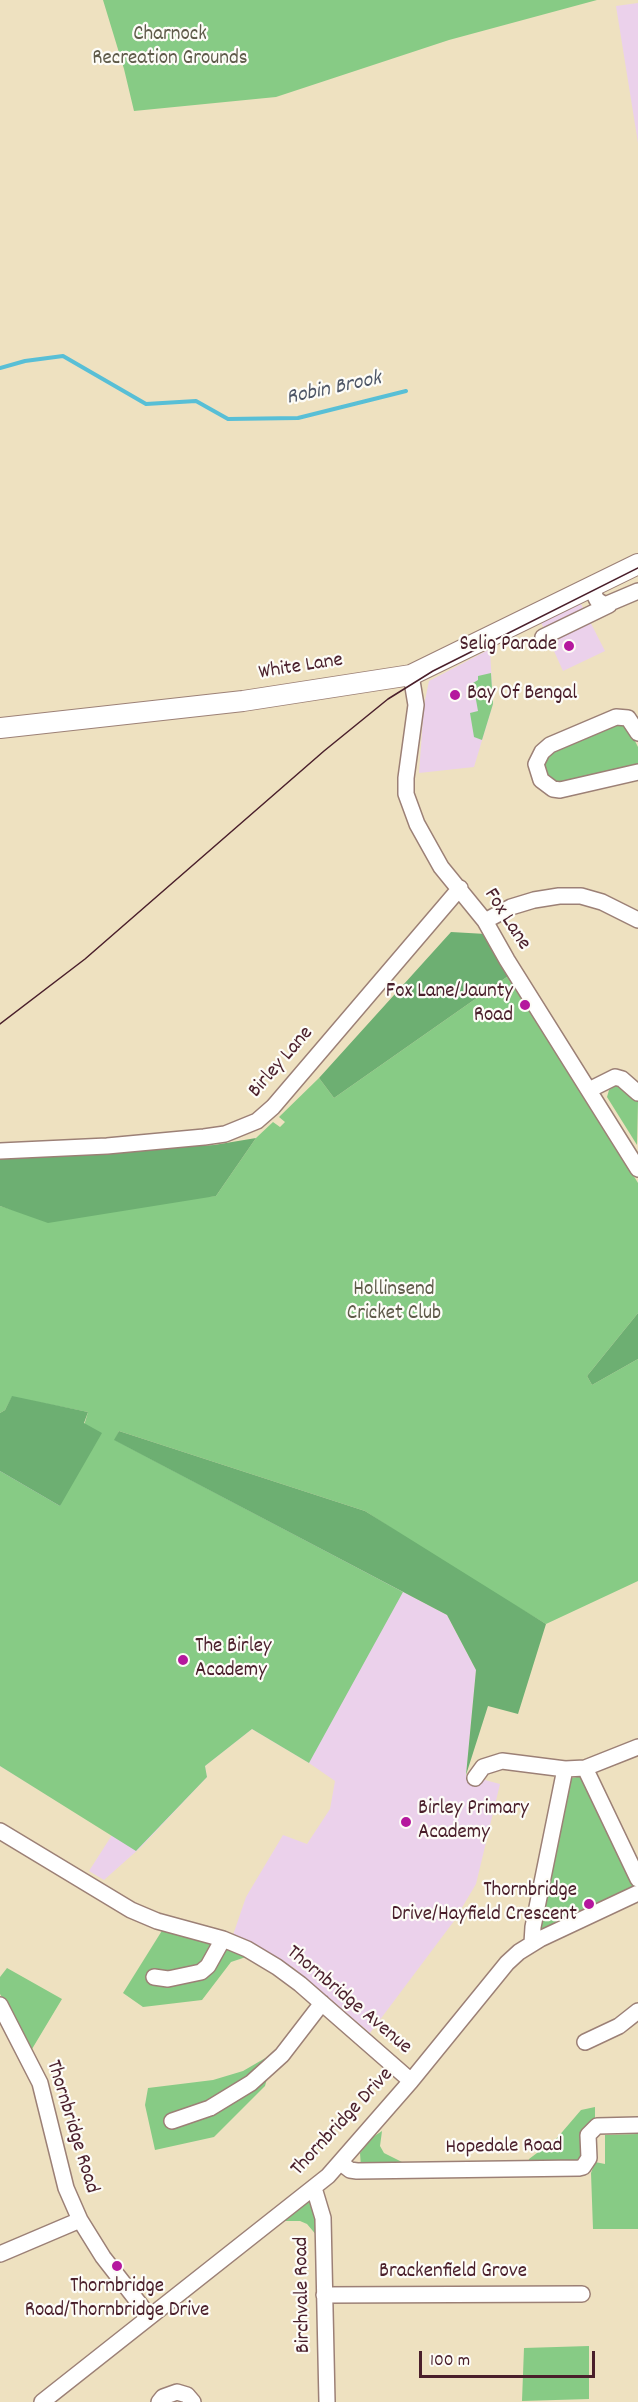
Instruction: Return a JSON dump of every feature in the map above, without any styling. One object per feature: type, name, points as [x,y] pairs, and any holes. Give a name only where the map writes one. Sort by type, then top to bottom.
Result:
[{"type":"main road","name":"White Lane","points":[[0,728],[243,701],[411,675],[638,564]]},
{"type":"street","points":[[590,586],[600,603],[609,605]]},
{"type":"street","points":[[543,637],[638,591]]},
{"type":"street","name":"Fox Lane","points":[[411,675],[416,705],[406,794],[417,824],[441,867],[485,921],[638,1169]]},
{"type":"street","points":[[638,733],[628,718],[616,717],[550,745],[542,752],[536,764],[541,780],[553,789],[560,790],[638,772]]},
{"type":"street","name":"Birley Lane","points":[[0,1151],[107,1146],[204,1137],[231,1132],[257,1121],[273,1107],[460,888]]},
{"type":"street","points":[[485,921],[511,907],[559,896],[581,896],[602,902],[638,921]]},
{"type":"street","points":[[589,1090],[615,1077],[622,1079],[638,1093]]},
{"type":"street","points":[[475,1778],[483,1767],[502,1761],[565,1769],[585,1768],[638,1747]]},
{"type":"street","points":[[585,1768],[638,1879]]},
{"type":"street","points":[[532,1943],[533,1927],[565,1769]]},
{"type":"street","name":"Thornbridge Avenue","points":[[0,1831],[131,1910],[157,1921],[223,1939],[247,1949],[277,1967],[411,2081]]},
{"type":"street","name":"Thornbridge Drive","points":[[42,2402],[314,2188],[341,2163],[507,1964],[532,1943],[638,1893]]},
{"type":"street","points":[[154,1977],[168,1979],[193,1976],[201,1972],[208,1966],[223,1939]]},
{"type":"street","points":[[172,2121],[210,2108],[251,2084],[282,2055],[322,2003]]},
{"type":"street","name":"Thornbridge Road","points":[[0,2005],[40,2083],[66,2188],[80,2220],[103,2257],[149,2316]]},
{"type":"street","points":[[585,2042],[619,2026],[638,2011]]},
{"type":"street","name":"Hopedale Road","points":[[341,2163],[350,2170],[357,2171],[579,2168],[583,2167],[589,2158],[588,2135],[597,2126],[638,2125]]},
{"type":"street","name":"Birchvale Road","points":[[314,2188],[323,2218],[327,2402]]},
{"type":"street","points":[[0,2254],[80,2220]]},
{"type":"street","name":"Brackenfield Grove","points":[[324,2295],[582,2294]]},
{"type":"street","points":[[159,2402],[163,2397],[177,2392],[187,2396],[193,2402]]},
{"type":"shaded area","points":[[638,3],[638,143],[616,6]]},
{"type":"shaded area","points":[[579,600],[605,651],[563,671],[540,620]]},
{"type":"shaded area","name":"Bay Of Bengal","points":[[490,649],[493,704],[474,767],[419,773],[424,705],[429,681]]},
{"type":"shaded area","name":"The Birley Academy","points":[[102,1433],[447,1615],[476,1670],[466,1775],[500,1784],[476,1884],[454,1921],[370,2033],[294,1968],[233,1935],[246,1897],[283,1835],[307,1844],[330,1809],[335,1781],[252,1729],[205,1766],[207,1777],[140,1848],[104,1880],[89,1871],[112,1835],[0,1766],[0,1471]]},
{"type":"green space","name":"Charnock Recreation Grounds","points":[[103,0],[597,0],[449,40],[276,97],[134,111]]},
{"type":"green space","points":[[491,673],[493,704],[482,740],[474,737],[470,713],[478,711],[473,683],[478,680],[478,676]]},
{"type":"green space","points":[[618,722],[628,727],[638,747],[638,764],[634,768],[559,783],[549,779],[543,772],[542,763],[551,750]]},
{"type":"green space","points":[[451,932],[486,934],[511,974],[334,1098],[319,1078]]},
{"type":"green space","name":"Hollinsend Cricket Club","points":[[511,974],[638,1183],[638,1313],[587,1376],[592,1385],[638,1359],[638,1581],[546,1624],[454,1569],[365,1511],[119,1431],[115,1440],[403,1592],[309,1763],[252,1729],[205,1766],[207,1777],[136,1851],[0,1766],[0,1471],[60,1506],[88,1412],[12,1397],[5,1410],[0,1413],[0,1206],[20,1212],[216,1196],[256,1138],[273,1122],[280,1127],[285,1122],[279,1117],[319,1078],[334,1098]]},
{"type":"green space","points":[[615,1086],[622,1086],[638,1101],[637,1145],[607,1097],[609,1090]]},
{"type":"green space","points":[[256,1138],[216,1196],[48,1223],[0,1206],[0,1157],[214,1145]]},
{"type":"green space","points":[[638,1313],[638,1359],[592,1385],[587,1376]]},
{"type":"green space","points":[[12,1396],[88,1412],[84,1423],[102,1433],[60,1506],[0,1471],[0,1413],[5,1410]]},
{"type":"green space","points":[[119,1431],[365,1511],[546,1624],[518,1714],[488,1706],[466,1775],[476,1670],[447,1615],[114,1440]]},
{"type":"green space","points":[[582,1776],[634,1887],[542,1932],[539,1929],[568,1784],[572,1778]]},
{"type":"green space","points":[[163,1929],[228,1948],[246,1957],[231,1962],[202,2000],[143,2007],[123,1993]]},
{"type":"green space","points":[[7,1968],[62,1999],[32,2049],[0,1994],[0,1977]]},
{"type":"green space","points":[[274,2053],[265,2086],[214,2137],[155,2150],[145,2105],[148,2088],[213,2080],[243,2071]]},
{"type":"green space","points":[[595,2107],[595,2122],[579,2162],[528,2164],[529,2159],[557,2138],[581,2110]]},
{"type":"green space","points":[[382,2131],[380,2146],[384,2153],[408,2165],[361,2167],[360,2153],[373,2137]]},
{"type":"green space","points":[[638,2134],[638,2229],[593,2229],[591,2173],[595,2162],[605,2164],[605,2135]]},
{"type":"green space","points":[[310,2199],[315,2214],[318,2237],[307,2224],[300,2221],[283,2221]]},
{"type":"green space","points":[[589,2346],[589,2399],[522,2401],[524,2348]]},
{"type":"waterway","name":"Robin Brook","points":[[0,368],[25,361],[63,356],[146,404],[196,401],[228,419],[298,418],[406,391]]},
{"type":"tram line","points":[[0,1024],[85,959],[324,751],[388,699],[433,671],[638,568]]},
{"type":"place","name":"Selig Parade","points":[[569,646]]},
{"type":"place","name":"Bay Of Bengal","points":[[455,695]]},
{"type":"place","name":"Fox Lane/Jaunty Road","points":[[525,1005]]},
{"type":"place","name":"The Birley Academy","points":[[183,1660]]},
{"type":"place","name":"Birley Primary Academy","points":[[406,1822]]},
{"type":"place","name":"Thornbridge Drive/Hayfield Crescent","points":[[589,1904]]},
{"type":"place","name":"Thornbridge Road/Thornbridge Drive","points":[[117,2266]]}]
